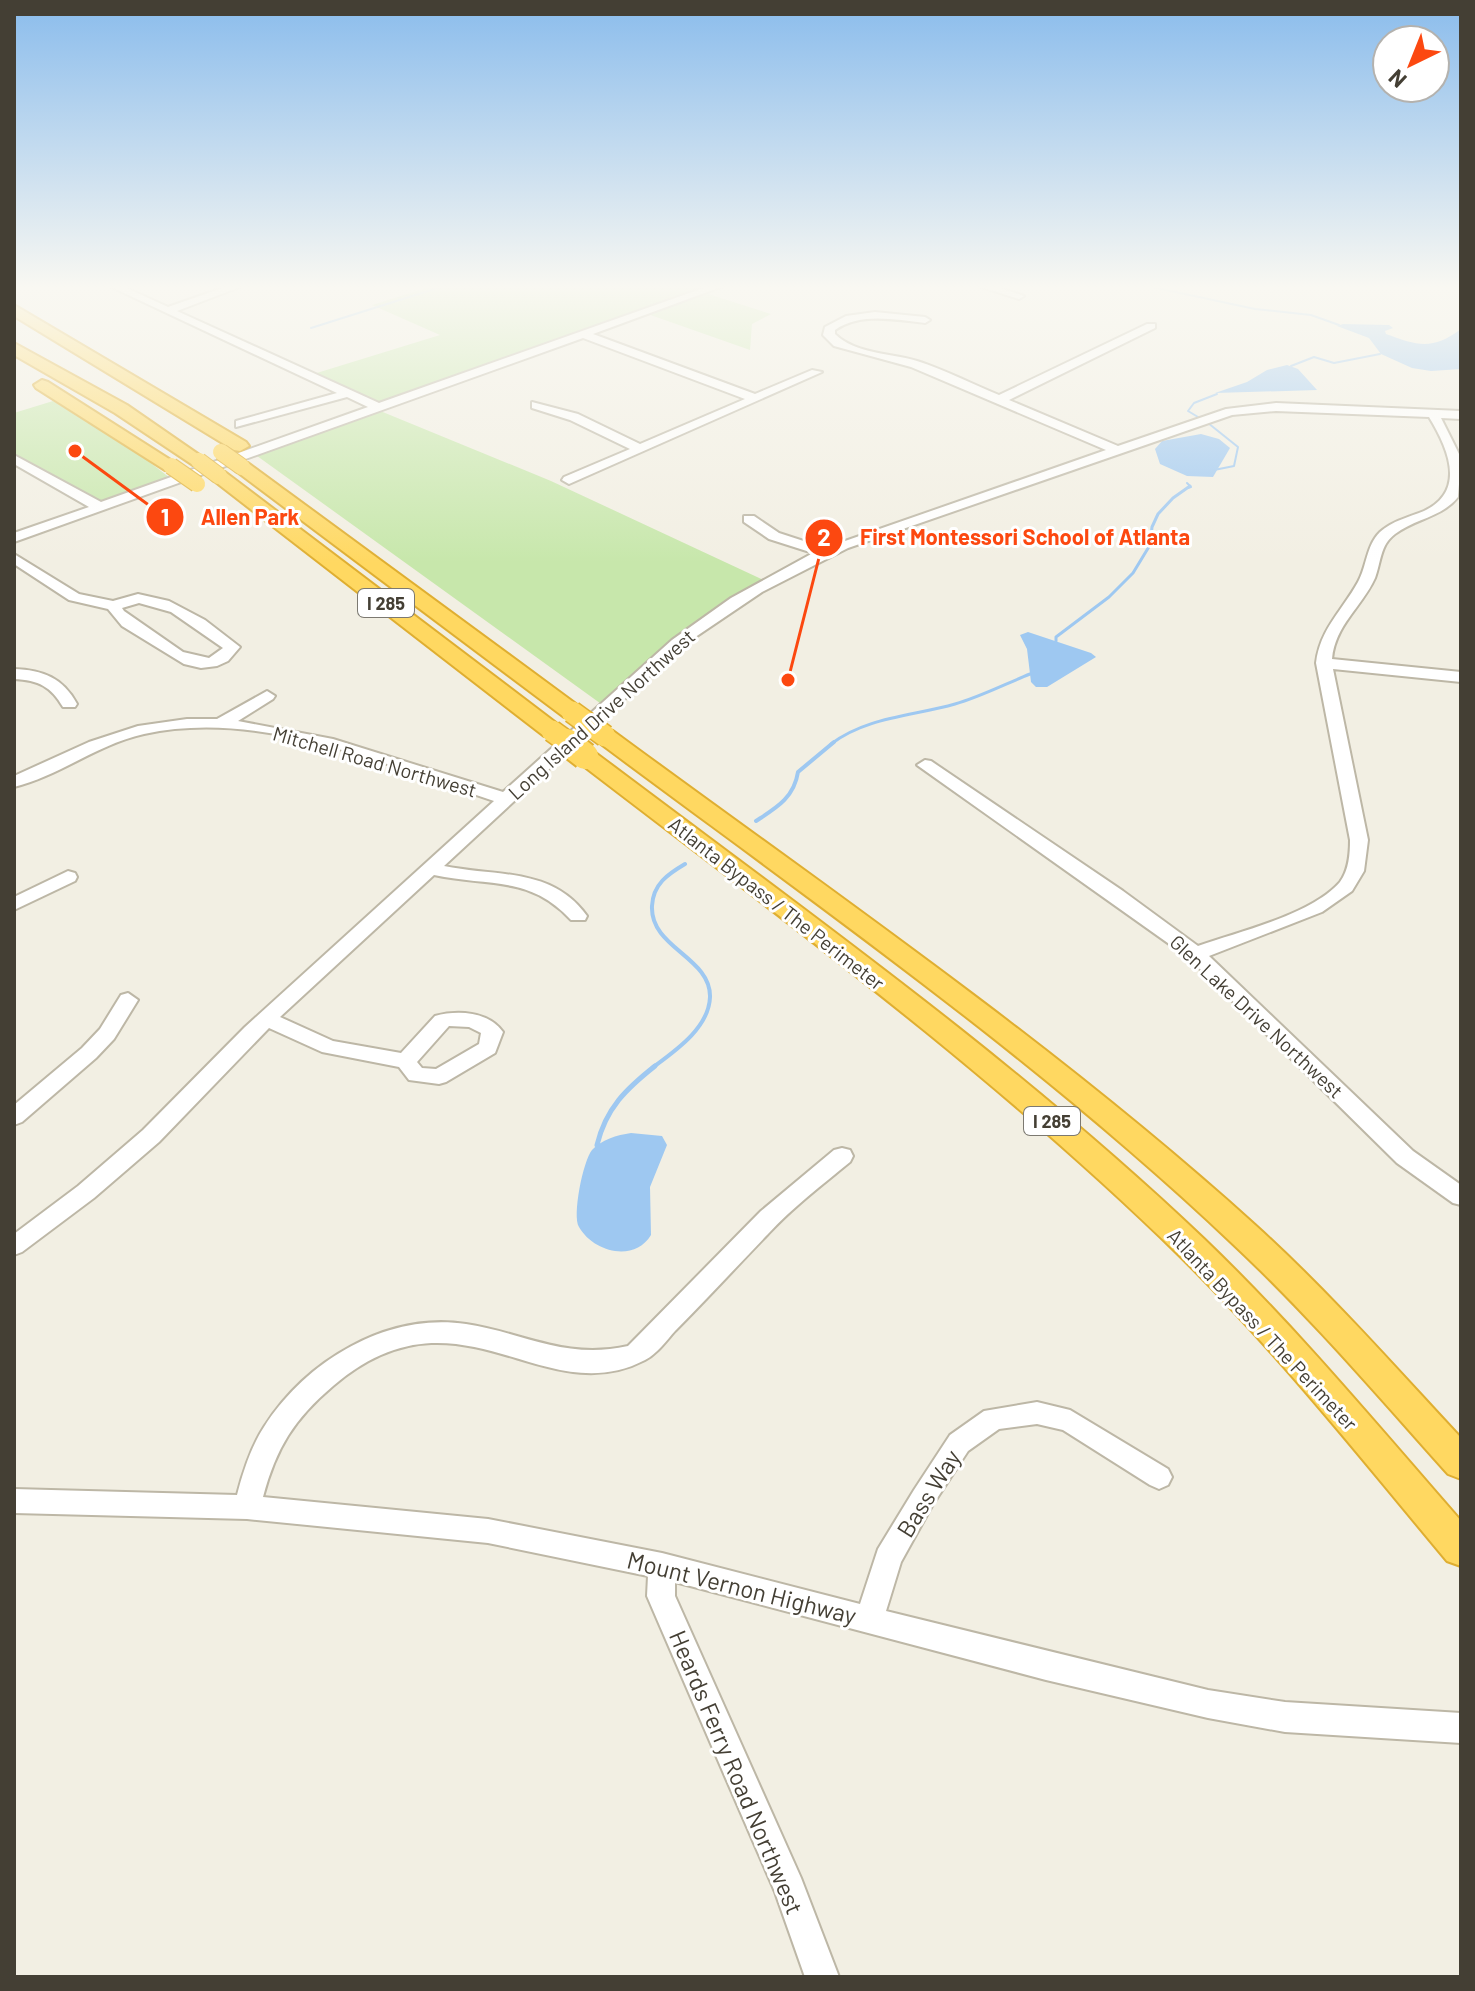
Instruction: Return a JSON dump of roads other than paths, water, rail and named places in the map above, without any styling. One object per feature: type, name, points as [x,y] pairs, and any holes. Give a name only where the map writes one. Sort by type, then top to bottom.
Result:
[{"type":"highway","points":[[30,378],[303,553],[417,639],[480,675]]},
{"type":"highway","name":"Atlanta Bypass / The Perimeter","points":[[66,378],[121,409],[199,461],[552,731],[595,746],[998,1031],[1214,1206],[1299,1286],[1461,1463]]},
{"type":"highway","name":"Atlanta Bypass / The Perimeter","points":[[101,378],[146,403],[221,452],[252,464],[345,543],[572,712],[595,746],[1061,1128],[1191,1248],[1299,1360],[1461,1549]]},
{"type":"highway","points":[[127,378],[240,446],[252,464]]},
{"type":"street","points":[[315,378],[378,407]]},
{"type":"street","points":[[14,538],[459,378]]},
{"type":"street","points":[[701,378],[755,398]]},
{"type":"street","points":[[569,480],[802,378]]},
{"type":"street","points":[[947,378],[1114,449]]},
{"type":"street","points":[[999,400],[1044,378]]},
{"type":"street","points":[[240,424],[348,393]]},
{"type":"street","points":[[536,405],[574,417],[640,449]]},
{"type":"street","name":"Long Island Drive Northwest","points":[[14,1246],[86,1192],[151,1136],[266,1019],[695,629],[753,592],[826,553],[1208,417],[1251,408],[1461,415]]},
{"type":"street","points":[[1196,954],[1323,903],[1345,886],[1357,866],[1359,840],[1324,663],[1329,635],[1366,582],[1380,540],[1399,525],[1442,506],[1454,492],[1455,457],[1432,413]]},
{"type":"street","points":[[14,459],[100,507]]},
{"type":"street","points":[[14,528],[68,509]]},
{"type":"street","points":[[749,519],[774,536],[826,553]]},
{"type":"street","points":[[14,558],[74,597],[110,605],[138,598],[165,603],[232,647],[227,655],[215,661],[197,664],[183,661],[120,618],[110,605]]},
{"type":"street","points":[[1324,663],[1461,677]]},
{"type":"street","points":[[14,674],[51,681],[66,696],[69,704]]},
{"type":"street","points":[[223,723],[267,696]]},
{"type":"street","name":"Mitchell Road Northwest","points":[[14,782],[131,733],[158,727],[223,723],[300,736],[506,799]]},
{"type":"street","name":"Glen Lake Drive Northwest","points":[[925,765],[1116,895],[1196,954],[1405,1157],[1461,1197]]},
{"type":"street","points":[[431,869],[454,876],[519,879],[543,886],[565,899],[578,916]]},
{"type":"street","points":[[14,904],[68,877]]},
{"type":"street","points":[[16,1113],[89,1053],[107,1034],[128,1000]]},
{"type":"street","points":[[266,1019],[329,1047],[406,1061]]},
{"type":"street","points":[[247,1507],[261,1460],[275,1433],[326,1376],[348,1360],[378,1343],[399,1336],[449,1331],[501,1343],[553,1360],[582,1363],[636,1354],[717,1276],[762,1225],[842,1156]]},
{"type":"street","name":"Bass Way","points":[[869,1619],[888,1558],[923,1498],[959,1443],[993,1419],[1037,1413],[1070,1421],[1159,1477]]},
{"type":"street","name":"Mount Vernon Highway","points":[[14,1501],[247,1507],[488,1531],[662,1566],[1208,1704],[1285,1717],[1457,1728]]},
{"type":"street","name":"Heards Ferry Road Northwest","points":[[662,1566],[661,1596],[790,1889],[822,1977]]},
{"type":"water","points":[[1254,378],[1306,378],[1317,390],[1215,393]]},
{"type":"water","points":[[1201,434],[1219,439],[1230,448],[1213,477],[1187,476],[1160,464],[1155,449],[1162,441]]},
{"type":"water","points":[[1028,632],[1096,657],[1047,687],[1036,687],[1031,682],[1027,649],[1020,635]]},
{"type":"water","points":[[631,1133],[662,1136],[667,1145],[650,1187],[651,1235],[635,1249],[615,1251],[594,1243],[579,1227],[578,1201],[585,1165],[592,1150],[610,1138]]},
{"type":"waterway","points":[[1198,417],[1188,411],[1194,403],[1217,394]]},
{"type":"waterway","points":[[1208,423],[1238,447],[1234,466],[1214,470]]},
{"type":"waterway","points":[[1187,483],[1190,486]]},
{"type":"waterway","points":[[1056,641],[1056,637],[1109,597],[1133,573],[1150,545],[1152,527],[1158,514],[1190,486]]},
{"type":"waterway","points":[[1188,488],[1190,486]]},
{"type":"waterway","points":[[834,742],[859,728],[964,701],[1030,674]]},
{"type":"waterway","points":[[756,821],[788,796],[798,772],[834,742]]},
{"type":"waterway","points":[[652,1068],[697,1029],[704,1019],[710,997],[708,983],[701,972],[660,932],[654,920],[652,906],[658,886],[685,864]]},
{"type":"waterway","points":[[597,1145],[606,1120],[618,1100],[655,1066]]},
{"type":"place","name":"Allen Park","points":[[75,451]]},
{"type":"place","name":"First Montessori School of Atlanta","points":[[788,680]]}]
